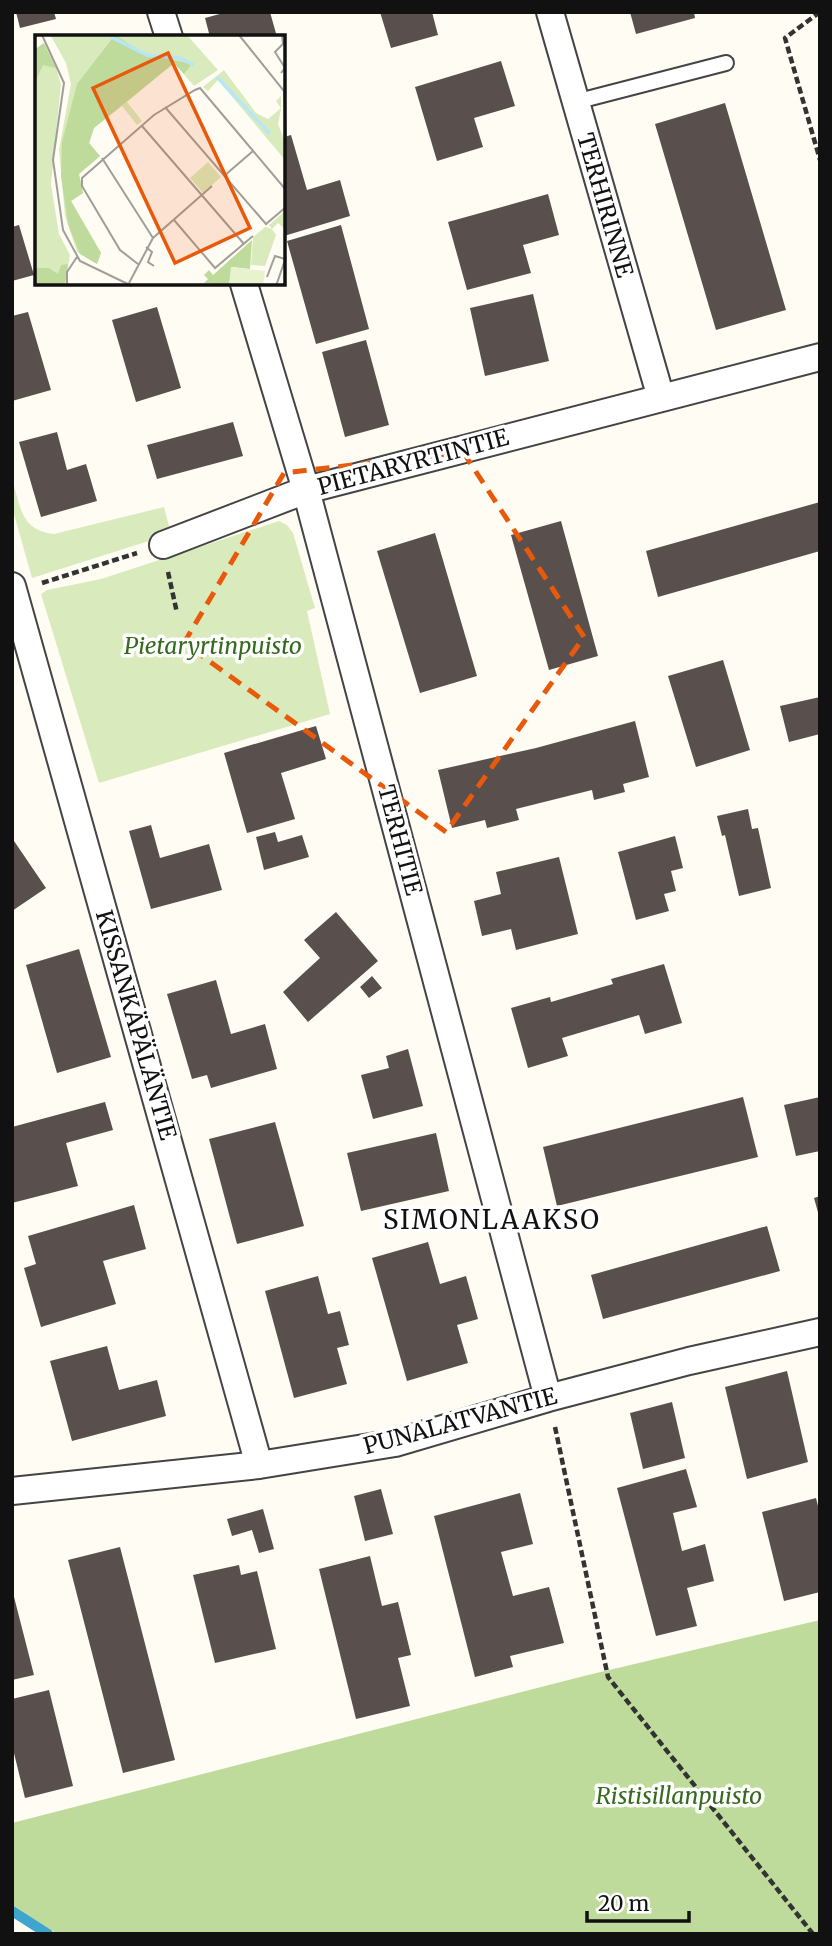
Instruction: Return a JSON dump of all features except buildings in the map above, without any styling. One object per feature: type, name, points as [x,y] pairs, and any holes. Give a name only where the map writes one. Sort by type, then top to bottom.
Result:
[{"type":"street","points":[[162,12],[168,35]]},
{"type":"street","name":"TERHIRINNE","points":[[550,12],[661,398]]},
{"type":"street","name":"TERHITIE","points":[[244,285],[306,490],[548,1398]]},
{"type":"street","name":"PIETARYRTINTIE","points":[[163,545],[306,490],[820,357]]},
{"type":"street","name":"KISSANKÄPÄLÄNTIE","points":[[13,589],[259,1465]]},
{"type":"street","name":"PUNALATVANTIE","points":[[12,1491],[259,1465],[395,1443],[548,1398],[689,1361],[820,1332]]},
{"type":"lane","points":[[575,102],[726,63]]},
{"type":"path","points":[[820,12],[785,38],[820,160]]},
{"type":"path","points":[[13,589],[163,545],[177,612]]},
{"type":"path","points":[[548,1398],[608,1677],[813,1934]]},
{"type":"highlighted area","points":[[463,452],[584,637],[446,832],[184,643],[284,473]]},
{"type":"green space","points":[[12,479],[24,516],[34,528],[43,532],[54,534],[164,507],[171,534],[32,578],[12,507]]},
{"type":"green space","name":"Pietaryrtinpuisto","points":[[279,521],[287,525],[293,533],[315,608],[307,611],[330,714],[99,783],[41,594],[47,590],[101,579]]},
{"type":"green space","name":"Ristisillanpuisto","points":[[820,1620],[820,1934],[58,1934],[12,1909],[12,1823],[584,1676]]},
{"type":"waterway","points":[[12,1911],[48,1934]]},
{"type":"district","name":"SIMONLAAKSO","points":[[492,1220]]}]
